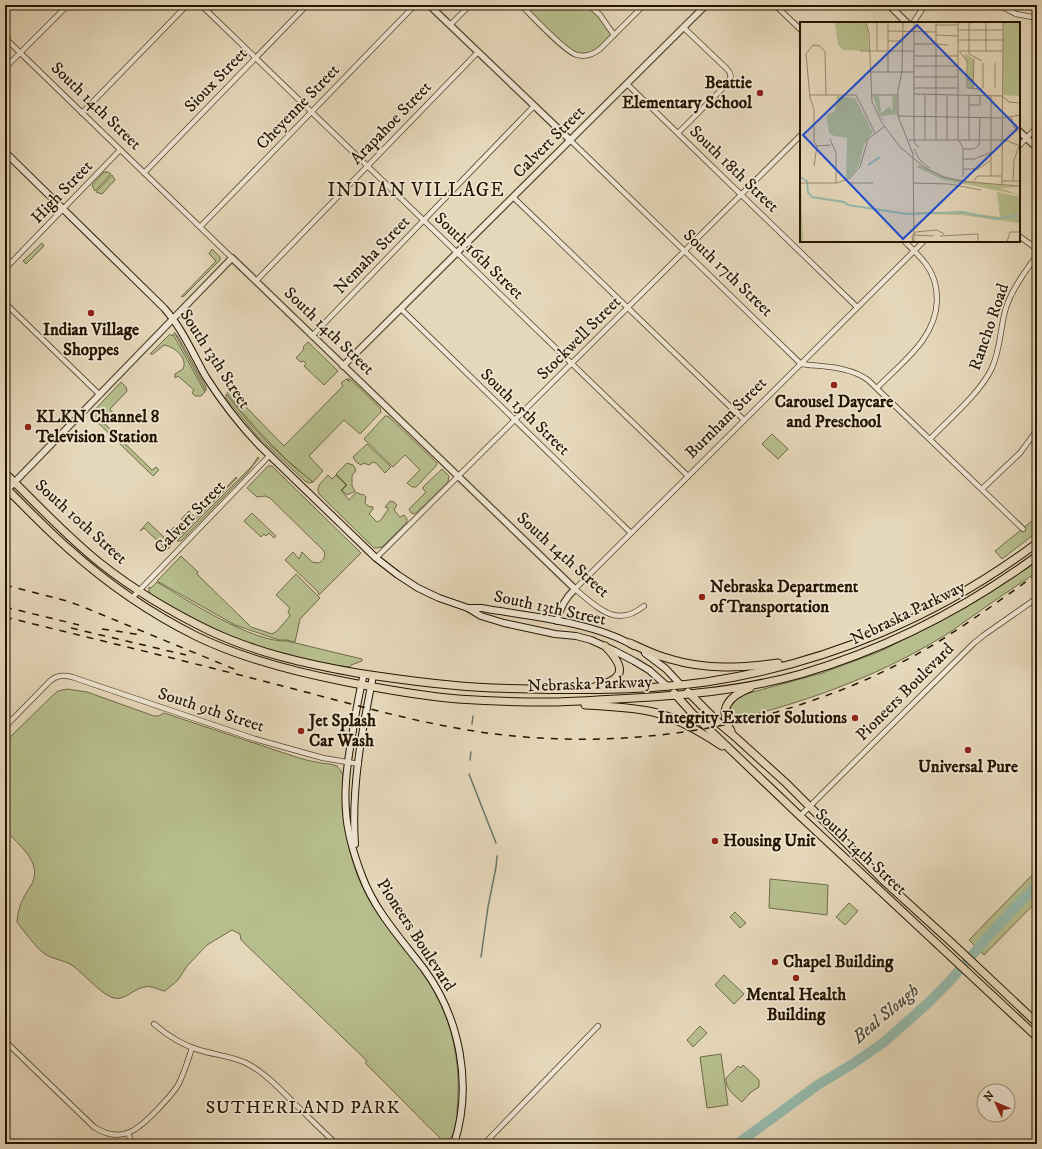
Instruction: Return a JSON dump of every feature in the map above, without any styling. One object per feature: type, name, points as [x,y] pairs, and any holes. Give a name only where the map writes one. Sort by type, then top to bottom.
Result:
[{"type":"main road","name":"South 13th Street","points":[[5,152],[152,295],[173,319],[219,396],[241,426],[376,558],[418,588],[439,598],[468,608],[481,616],[504,623],[555,634],[576,636],[605,646],[649,670],[667,686]]},
{"type":"main road","name":"South 10th Street","points":[[5,473],[90,554],[138,591]]},
{"type":"main road","name":"South 10th Street","points":[[6,488],[69,549],[131,599]]},
{"type":"main road","name":"Nebraska Parkway","points":[[138,591],[166,608],[224,637],[251,648],[308,664],[373,676],[452,686],[538,690],[620,689],[681,685],[736,677],[804,660],[866,640],[921,615],[991,576],[1037,543]]},
{"type":"main road","name":"Nebraska Parkway","points":[[131,599],[175,625],[231,651],[297,671],[371,686],[458,699],[551,702],[690,694],[772,681],[839,661],[893,640],[924,625],[997,584],[1037,556]]},
{"type":"main road","name":"South 13th Street","points":[[468,608],[481,608],[557,621],[602,632],[630,644],[652,657],[681,685]]},
{"type":"main road","points":[[630,644],[670,659],[707,666],[752,666],[804,660]]},
{"type":"main road","points":[[584,689],[610,682],[616,677],[620,669],[617,660],[605,646]]},
{"type":"main road","name":"Pioneers Boulevard","points":[[364,674],[361,684],[346,780],[346,812],[349,833],[362,877],[376,906],[433,983],[454,1028],[461,1059],[463,1087],[459,1122],[454,1144]]},
{"type":"main road","name":"Pioneers Boulevard","points":[[356,860],[354,809],[366,708],[373,676]]},
{"type":"main road","points":[[733,735],[724,715],[724,710],[728,702],[744,690],[772,681]]},
{"type":"main road","name":"South 14th Street","points":[[681,685],[721,725],[786,783],[885,882],[1037,1022]]},
{"type":"main road","name":"South 14th Street","points":[[667,686],[692,713],[800,816],[1037,1037]]},
{"type":"main road","points":[[551,702],[619,707],[654,713],[698,730],[748,765]]},
{"type":"street","points":[[5,68],[68,5]]},
{"type":"street","points":[[82,113],[187,5]]},
{"type":"street","name":"South 16th Street","points":[[201,5],[688,476]]},
{"type":"street","name":"Sioux Street","points":[[144,173],[307,5]]},
{"type":"street","name":"Cheyenne Street","points":[[200,227],[415,5]]},
{"type":"street","name":"South 17th Street","points":[[429,5],[801,364]]},
{"type":"street","points":[[450,25],[470,5]]},
{"type":"street","points":[[521,5],[570,52],[583,56],[596,52],[644,5]]},
{"type":"street","points":[[589,5],[600,15],[614,35]]},
{"type":"street","name":"Calvert Street","points":[[344,366],[706,5]]},
{"type":"street","points":[[775,5],[800,29]]},
{"type":"street","points":[[889,5],[907,22]]},
{"type":"street","points":[[914,22],[925,5]]},
{"type":"street","points":[[999,5],[1006,7],[1016,14],[1037,18]]},
{"type":"street","points":[[678,133],[728,83],[731,76],[727,69],[683,27]]},
{"type":"street","name":"South 14th Street","points":[[5,38],[575,589],[598,608],[609,614],[617,616],[630,615],[644,606]]},
{"type":"street","name":"Arapahoe Street","points":[[256,282],[478,52]]},
{"type":"street","name":"South 18th Street","points":[[627,84],[857,307]]},
{"type":"street","name":"Nemaha Street","points":[[312,336],[534,106]]},
{"type":"street","points":[[1020,145],[1037,127]]},
{"type":"street","points":[[1020,132],[1037,148]]},
{"type":"street","name":"Stockwell Street","points":[[376,558],[800,138]]},
{"type":"street","name":"High Street","points":[[5,269],[120,150]]},
{"type":"street","points":[[5,164],[11,158]]},
{"type":"street","points":[[513,197],[744,420]]},
{"type":"street","points":[[1020,237],[1037,249]]},
{"type":"street","points":[[878,388],[919,346],[929,332],[935,318],[937,298],[934,281],[928,267],[905,242]]},
{"type":"street","name":"Burnham Street","points":[[557,621],[561,607],[568,595],[923,242]]},
{"type":"street","name":"Rancho Road","points":[[930,439],[985,380],[996,359],[1007,305],[1016,285],[1037,255]]},
{"type":"street","points":[[6,488],[14,482],[100,395],[232,258]]},
{"type":"street","points":[[5,303],[100,395]]},
{"type":"street","name":"South 15th Street","points":[[400,309],[631,533]]},
{"type":"street","points":[[801,364],[853,372],[865,377],[1023,529]]},
{"type":"street","points":[[982,489],[1020,453],[1037,430]]},
{"type":"street","name":"Calvert Street","points":[[131,599],[270,455]]},
{"type":"street","name":"Pioneers Boulevard","points":[[800,816],[974,643],[1037,598]]},
{"type":"street","name":"South 9th Street","points":[[5,727],[50,681],[63,675],[255,739],[323,758],[359,764]]},
{"type":"street","points":[[154,1024],[171,1037],[192,1048],[235,1059],[259,1071],[336,1144]]},
{"type":"street","points":[[484,1144],[598,1026]]},
{"type":"street","points":[[5,1041],[94,1127],[104,1133],[111,1134],[128,1133],[143,1124],[175,1091],[180,1082],[192,1048]]},
{"type":"street","points":[[128,1133],[132,1144]]},
{"type":"green space","points":[[521,5],[589,5],[614,35],[592,54],[574,54]]},
{"type":"green space","points":[[104,172],[111,174],[95,191],[92,185]]},
{"type":"green space","points":[[112,175],[115,180],[102,194],[96,192]]},
{"type":"green space","points":[[42,243],[44,246],[26,264],[23,261]]},
{"type":"green space","points":[[212,249],[220,257],[220,260],[184,296],[181,297],[216,261],[209,254]]},
{"type":"green space","points":[[174,332],[206,387],[206,391]]},
{"type":"green space","points":[[170,334],[172,336],[173,334],[205,392],[201,396],[195,396],[192,393],[194,390],[178,376],[175,378],[175,374],[183,369],[184,365],[184,361],[180,354],[172,348],[164,345],[153,354],[150,354]]},
{"type":"green space","points":[[308,342],[338,371],[324,385],[304,366],[306,364],[304,361],[301,362],[296,358]]},
{"type":"green space","points":[[346,379],[350,382],[347,379],[350,379],[380,408],[381,412],[360,434],[344,420],[309,456],[323,471],[313,482],[271,444],[227,393],[233,388],[238,389],[234,394],[284,446],[343,386],[341,383]]},
{"type":"green space","points":[[121,382],[126,387],[127,391],[110,409],[114,414],[104,423],[152,470],[156,467],[159,470],[153,476],[90,415]]},
{"type":"green space","points":[[226,394],[266,441],[313,482],[309,483],[305,481],[257,436],[226,398]]},
{"type":"green space","points":[[385,416],[389,417],[437,463],[436,466],[416,487],[412,487],[407,483],[420,470],[405,455],[393,467],[364,439]]},
{"type":"green space","points":[[772,434],[788,449],[778,459],[762,444]]},
{"type":"green space","points":[[367,444],[391,467],[385,473],[376,463],[373,462],[369,465],[364,463],[361,465],[356,462],[353,457]]},
{"type":"green space","points":[[258,457],[259,458],[247,473],[181,541],[177,541],[252,466]]},
{"type":"green space","points":[[347,463],[353,465],[356,470],[352,476],[352,486],[355,491],[347,495],[342,490],[347,485],[336,474]]},
{"type":"green space","points":[[268,466],[272,466],[361,553],[319,595],[318,592],[285,560],[293,552],[299,559],[302,552],[312,562],[318,563],[324,558],[324,551],[270,498],[265,496],[257,497],[247,488]]},
{"type":"green space","points":[[442,469],[449,476],[448,482],[417,512],[414,514],[411,513],[409,509],[426,492],[423,487]]},
{"type":"green space","points":[[328,475],[332,479],[336,475],[346,485],[341,490],[349,500],[356,492],[362,495],[363,494],[366,497],[365,503],[368,506],[373,507],[369,514],[377,522],[382,519],[388,510],[388,508],[385,507],[390,501],[397,505],[394,510],[400,517],[404,515],[407,522],[382,547],[374,548],[319,494],[318,488]]},
{"type":"green space","points":[[236,477],[237,478],[176,540],[171,535],[170,531],[174,527],[177,529],[184,522],[181,519],[189,511],[195,517],[207,504],[209,506]]},
{"type":"green space","points":[[252,513],[276,536],[274,538],[269,533],[266,536],[264,534],[261,537],[244,521]]},
{"type":"green space","points":[[1037,517],[1037,532],[1002,559],[995,551]]},
{"type":"green space","points":[[148,522],[167,540],[166,545],[172,545],[164,553],[160,549],[163,546],[144,528],[140,531]]},
{"type":"green space","points":[[181,556],[198,572],[197,574],[251,627],[272,634],[277,631],[290,616],[288,611],[290,608],[276,595],[296,574],[320,598],[300,619],[295,642],[279,640],[235,625],[157,581]]},
{"type":"green space","points":[[1037,560],[1037,572],[946,635],[912,654],[862,678],[810,698],[729,721],[728,713],[730,706],[742,695],[822,673],[881,651],[976,601]]},
{"type":"green space","points":[[157,582],[220,619],[257,635],[273,640],[287,641],[362,659],[362,661],[351,665],[350,667],[324,664],[272,651],[247,642],[198,621],[151,595],[149,592],[149,587],[151,588]]},
{"type":"green space","points":[[67,689],[87,692],[154,716],[159,716],[164,713],[293,756],[337,766],[343,774],[343,807],[350,851],[364,891],[380,916],[424,975],[442,1007],[448,1023],[453,1040],[458,1074],[457,1119],[452,1136],[444,1141],[441,1139],[365,1063],[367,1061],[241,940],[240,934],[232,930],[207,945],[187,966],[178,980],[165,991],[153,987],[141,988],[122,998],[114,998],[104,993],[70,964],[45,954],[31,940],[17,922],[19,908],[34,879],[35,871],[29,856],[5,830],[5,742],[52,696],[58,691]]},
{"type":"green space","points":[[1037,870],[1037,901],[984,955],[969,940]]},
{"type":"green space","points":[[770,879],[828,885],[827,915],[769,908]]},
{"type":"green space","points":[[849,903],[858,911],[845,925],[836,917]]},
{"type":"green space","points":[[735,912],[746,923],[740,928],[730,917]]},
{"type":"green space","points":[[724,975],[744,994],[734,1004],[715,985]]},
{"type":"green space","points":[[700,1026],[707,1033],[693,1047],[687,1040]]},
{"type":"green space","points":[[721,1054],[728,1105],[707,1108],[700,1057]]},
{"type":"green space","points":[[743,1065],[759,1080],[759,1087],[751,1092],[742,1102],[729,1089],[726,1078],[738,1066],[741,1068]]},
{"type":"waterway","points":[[472,724],[473,716]]},
{"type":"waterway","points":[[470,760],[471,752]]},
{"type":"waterway","points":[[469,774],[496,843]]},
{"type":"waterway","points":[[481,957],[497,856]]},
{"type":"waterway","name":"Beal Slough","points":[[737,1144],[819,1084],[851,1065],[883,1043],[948,983],[991,933],[1037,886]]},
{"type":"railway","points":[[5,617],[241,675],[380,712],[433,724],[487,733],[530,737],[572,739],[615,738],[658,735],[743,721],[784,710],[839,691],[907,660],[933,645],[1037,574]]},
{"type":"railway","points":[[5,585],[81,606],[234,669]]},
{"type":"railway","points":[[5,607],[79,625]]},
{"type":"railway","points":[[71,628],[186,655]]},
{"type":"railway","points":[[102,629],[142,635]]},
{"type":"place","name":"Beattie Elementary School","points":[[760,93]]},
{"type":"place","name":"Indian Village Shoppes","points":[[91,313]]},
{"type":"place","name":"Carousel Daycare and Preschool","points":[[834,385]]},
{"type":"place","name":"KLKN Channel 8 Television Station","points":[[28,427]]},
{"type":"place","name":"Nebraska Department of Transportation","points":[[702,597]]},
{"type":"place","name":"Integrity Exterior Solutions","points":[[855,718]]},
{"type":"place","name":"Jet Splash Car Wash","points":[[301,731]]},
{"type":"place","name":"Universal Pure","points":[[968,750]]},
{"type":"place","name":"Housing Unit","points":[[715,841]]},
{"type":"place","name":"Chapel Building","points":[[775,962]]},
{"type":"place","name":"Mental Health Building","points":[[796,978]]},
{"type":"district","name":"INDIAN VILLAGE","points":[[416,190]]},
{"type":"district","name":"SUTHERLAND PARK","points":[[303,1108]]}]
